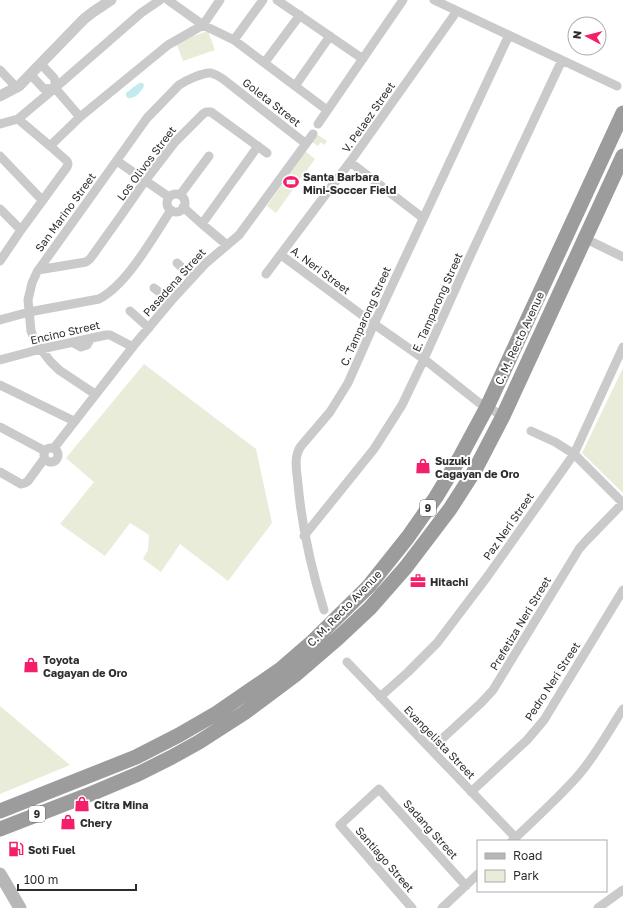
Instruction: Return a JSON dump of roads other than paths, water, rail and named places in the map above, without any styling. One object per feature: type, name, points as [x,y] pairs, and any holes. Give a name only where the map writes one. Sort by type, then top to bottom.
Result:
[{"type":"highway","name":"C. M. Recto Avenue","points":[[0,829],[138,774],[199,742],[244,713],[295,675],[332,633],[408,536],[436,497],[456,465],[487,407],[623,113]]},
{"type":"highway","name":"C. M. Recto Avenue","points":[[0,811],[136,757],[179,735],[217,713],[281,669],[311,644],[332,633],[370,608],[401,573],[450,509],[474,470],[503,416],[623,156]]},
{"type":"highway","points":[[569,231],[584,238]]},
{"type":"highway","points":[[87,776],[93,793]]},
{"type":"highway","points":[[68,784],[74,800]]},
{"type":"main road","points":[[0,874],[20,908]]},
{"type":"street","points":[[0,96],[16,88],[31,75],[84,19],[112,0]]},
{"type":"street","points":[[0,124],[18,119],[141,13],[160,0]]},
{"type":"street","points":[[168,0],[203,25],[234,40],[327,110]]},
{"type":"street","points":[[50,146],[80,117],[168,45],[203,25],[220,0]]},
{"type":"street","points":[[234,40],[262,0]]},
{"type":"street","points":[[277,0],[363,59]]},
{"type":"street","points":[[318,124],[403,0]]},
{"type":"street","points":[[434,0],[617,86]]},
{"type":"street","name":"V. Pelaez Street","points":[[266,274],[350,162],[457,11]]},
{"type":"street","points":[[264,62],[300,15]]},
{"type":"street","name":"C. Tamparong Street","points":[[324,610],[304,536],[296,464],[297,455],[299,449],[336,404],[348,383],[423,218],[509,35]]},
{"type":"street","points":[[295,86],[330,36]]},
{"type":"street","name":"E. Tamparong Street","points":[[304,536],[374,449],[402,405],[562,60]]},
{"type":"street","points":[[41,64],[54,79],[55,88],[80,117]]},
{"type":"street","points":[[0,70],[16,88]]},
{"type":"street","name":"San Marino Street","points":[[95,394],[54,366],[36,343],[31,331],[28,300],[35,276],[149,115],[179,85],[184,82],[212,73],[223,78]]},
{"type":"street","points":[[31,75],[44,89],[55,88]]},
{"type":"street","name":"Goleta Street","points":[[223,78],[305,144]]},
{"type":"street","name":"Los Olivos Street","points":[[38,270],[88,261],[145,181],[175,142],[206,112],[211,112],[258,146]]},
{"type":"street","points":[[0,261],[68,164],[67,161],[18,119]]},
{"type":"street","name":"Pasadena Street","points":[[0,472],[21,484],[28,481],[74,420],[171,301],[206,262],[239,235],[313,134]]},
{"type":"street","points":[[202,224],[258,146],[267,153]]},
{"type":"street","points":[[0,156],[42,200]]},
{"type":"street","points":[[180,194],[209,156]]},
{"type":"street","points":[[117,161],[169,197]]},
{"type":"street","points":[[350,162],[423,218]]},
{"type":"street","points":[[174,194],[180,194],[185,202],[184,207],[176,212],[169,208],[167,202],[169,197],[174,194]]},
{"type":"street","points":[[184,207],[227,245]]},
{"type":"street","points":[[0,209],[21,230]]},
{"type":"street","points":[[0,320],[29,312],[100,299],[107,296],[117,287],[134,266],[171,210]]},
{"type":"street","points":[[584,238],[623,257]]},
{"type":"street","name":"A. Neri Street","points":[[281,255],[424,359],[478,402],[503,416]]},
{"type":"street","points":[[177,262],[192,277]]},
{"type":"street","points":[[154,288],[171,301]]},
{"type":"street","points":[[130,311],[149,328]]},
{"type":"street","name":"Encino Street","points":[[0,360],[40,349],[106,335],[110,335],[133,347]]},
{"type":"street","name":"Paz Neri Street","points":[[380,697],[437,643],[487,577],[574,454],[623,347]]},
{"type":"street","points":[[0,385],[74,420]]},
{"type":"street","points":[[0,427],[48,453]]},
{"type":"street","points":[[531,431],[555,442],[574,454],[623,503]]},
{"type":"street","name":"Prefetiza Neri Street","points":[[431,749],[481,703],[492,690],[579,549],[623,503]]},
{"type":"street","name":"Pedro Neri Street","points":[[471,792],[526,740],[544,720],[623,590]]},
{"type":"street","name":"Evangelista Street","points":[[347,662],[431,749],[514,839]]},
{"type":"street","points":[[514,839],[577,777],[596,753],[623,709]]},
{"type":"street","name":"Santiago Street","points":[[379,789],[340,825],[412,908]]},
{"type":"street","name":"Sadang Street","points":[[379,789],[466,886]]},
{"type":"street","points":[[442,908],[477,875]]},
{"type":"street","points":[[598,908],[623,890]]},
{"type":"water","points":[[139,83],[143,83],[144,86],[141,91],[138,95],[128,98],[126,93]]},
{"type":"place","name":"Santa Barbara Mini-Soccer Field","points":[[291,182]]},
{"type":"place","name":"Suzuki Cagayan de Oro","points":[[423,466]]},
{"type":"place","name":"Hitachi","points":[[418,581]]},
{"type":"place","name":"Toyota Cagayan de Oro","points":[[31,665]]},
{"type":"place","name":"Citra Mina","points":[[82,804]]},
{"type":"place","name":"Chery","points":[[68,822]]},
{"type":"place","name":"Soti Fuel","points":[[16,849]]}]
